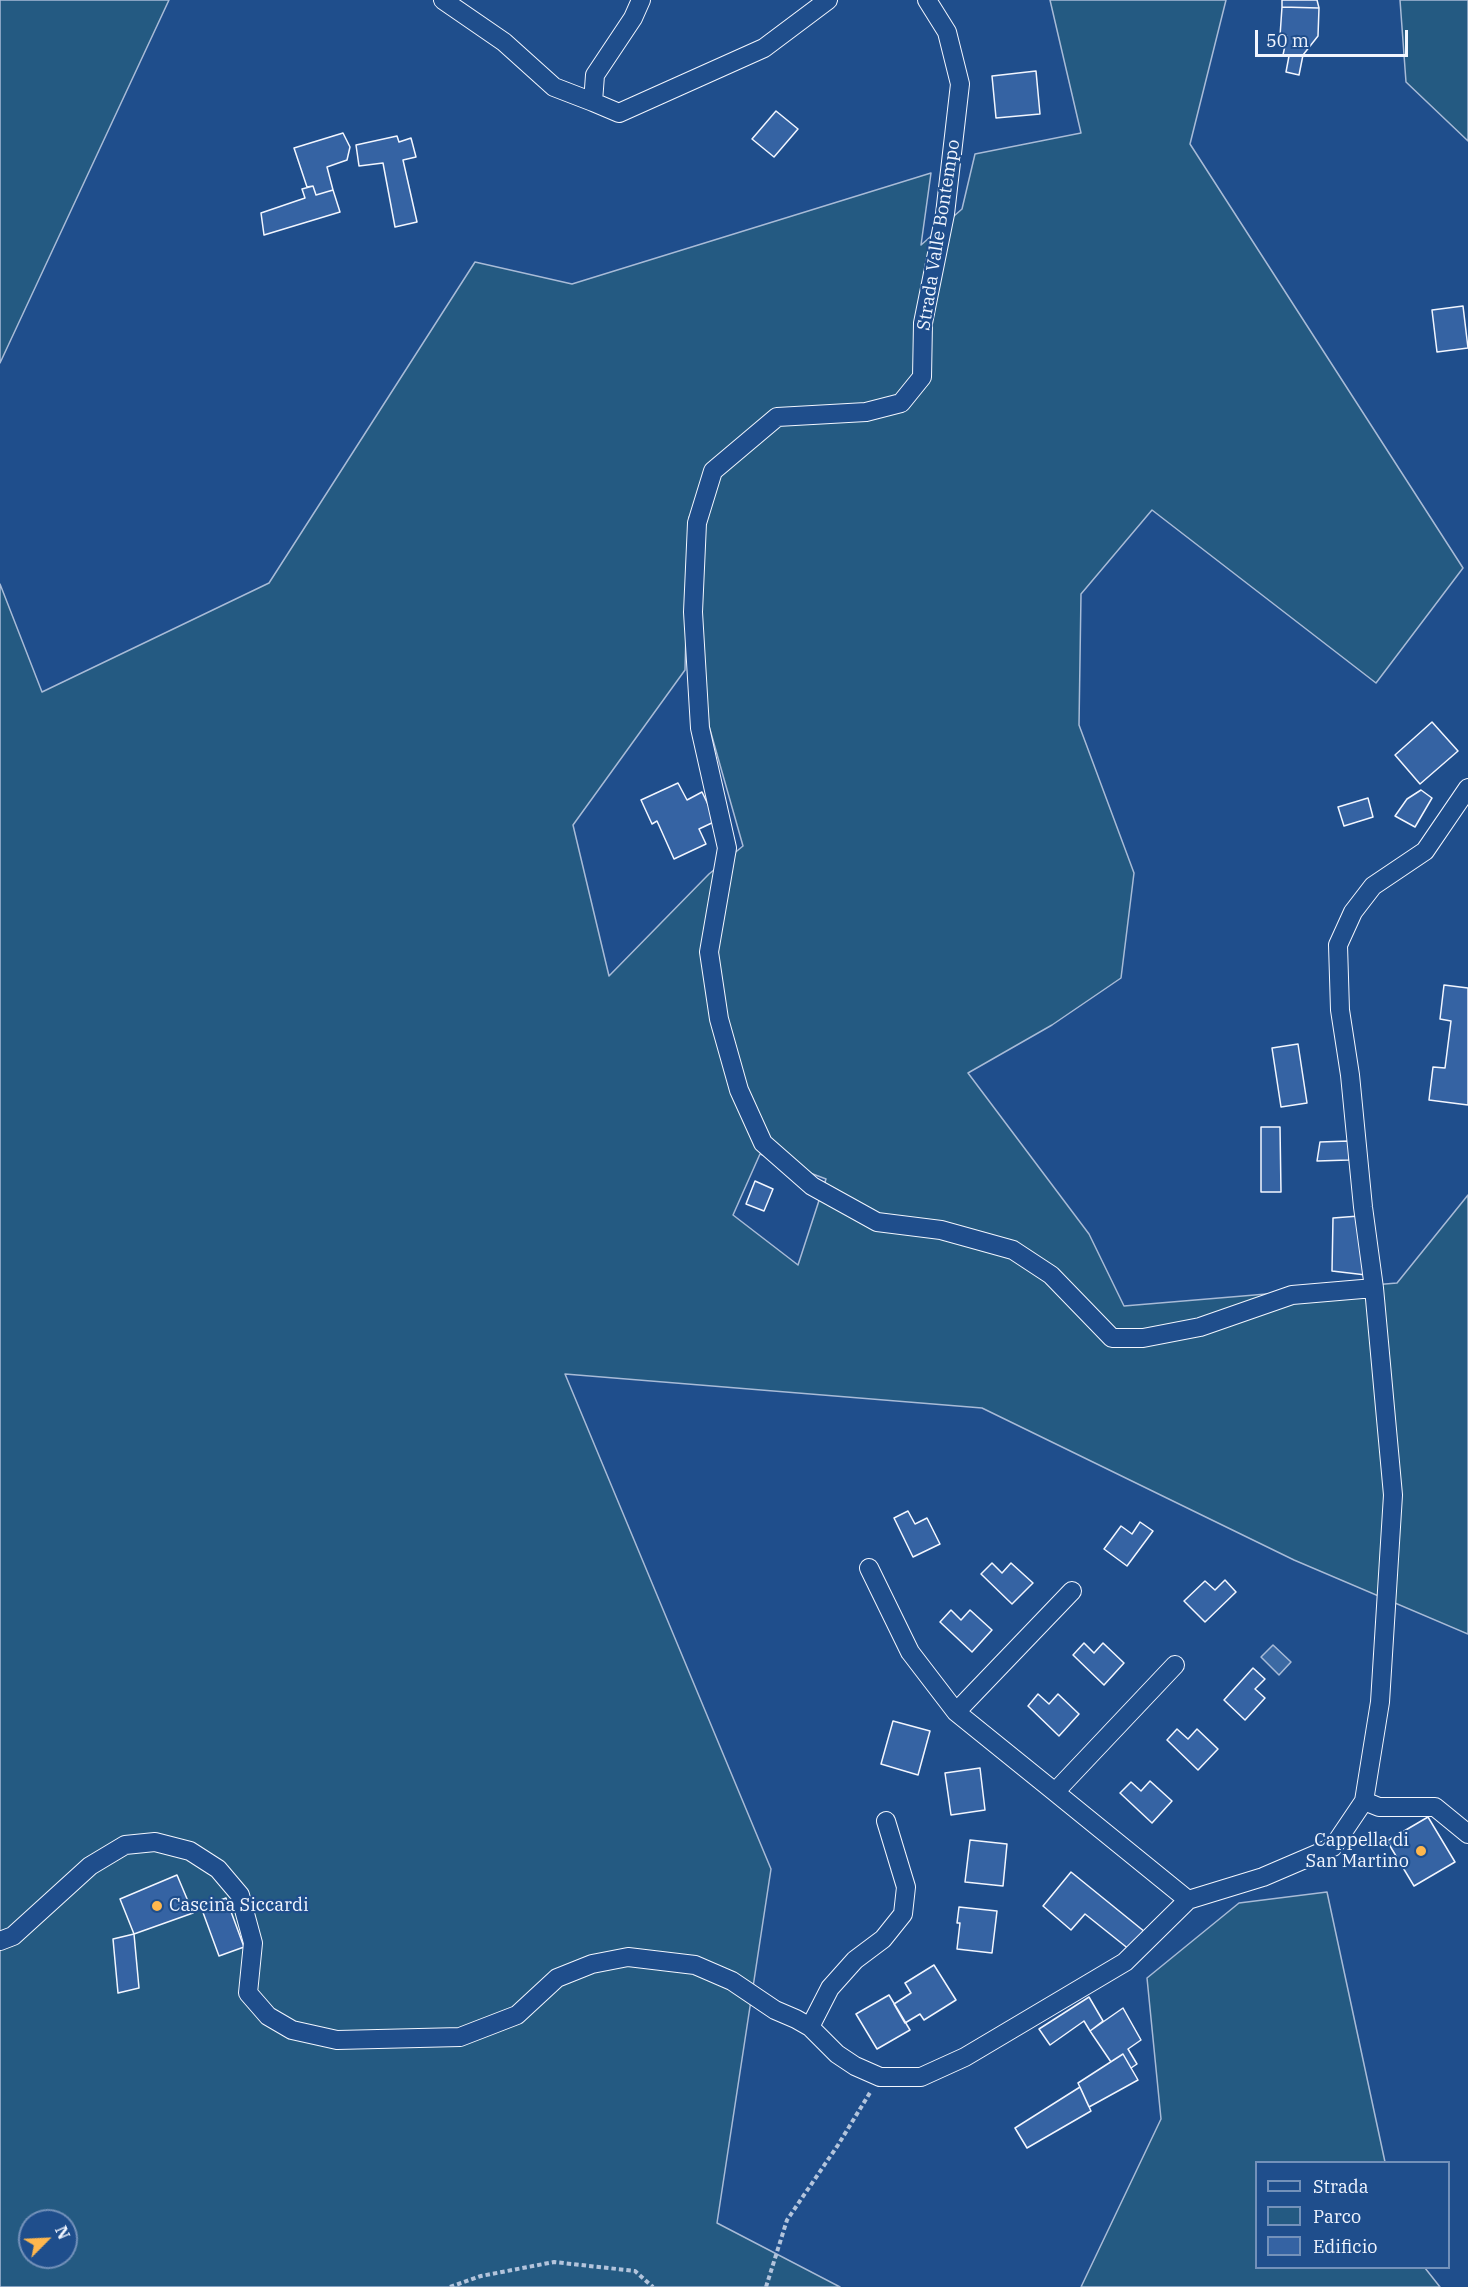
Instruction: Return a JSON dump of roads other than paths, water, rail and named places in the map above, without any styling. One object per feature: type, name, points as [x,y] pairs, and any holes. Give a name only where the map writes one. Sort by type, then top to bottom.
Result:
[{"type":"street","points":[[443,0],[504,42],[554,87],[619,113],[764,48],[828,0]]},
{"type":"street","points":[[593,102],[596,75],[633,18],[641,0]]},
{"type":"street","name":"Strada Valle Bontempo","points":[[927,0],[947,32],[960,84],[945,214],[923,323],[922,377],[901,403],[866,412],[777,417],[713,471],[697,524],[693,612],[700,728],[728,848],[709,952],[718,1019],[739,1090],[763,1143],[812,1186],[877,1222],[940,1230],[1014,1250],[1052,1275],[1112,1338],[1143,1338],[1200,1327],[1292,1295],[1374,1288]]},
{"type":"street","points":[[0,1941],[13,1936],[90,1866],[126,1845],[154,1842],[190,1851],[218,1869],[240,1895],[253,1943],[248,1993],[268,2016],[292,2030],[337,2040],[460,2037],[517,2015],[557,1978],[592,1964],[628,1957],[695,1965],[732,1982],[775,2010],[796,2019],[810,2028],[837,2054],[855,2066],[880,2077],[921,2077],[965,2057],[1125,1962],[1188,1900],[1263,1877],[1333,1847],[1364,1801],[1380,1702],[1393,1496],[1374,1288],[1363,1207],[1350,1075],[1340,1010],[1338,945],[1353,912],[1372,886],[1425,852],[1468,788]]},
{"type":"street","points":[[869,1568],[910,1652],[956,1712],[1188,1900]]},
{"type":"street","points":[[956,1712],[1072,1591]]},
{"type":"street","points":[[1055,1792],[1175,1665]]},
{"type":"street","points":[[1364,1801],[1379,1807],[1435,1807],[1468,1834]]},
{"type":"street","points":[[810,2028],[830,1988],[855,1960],[883,1939],[903,1914],[906,1887],[886,1821]]},
{"type":"place","name":"Cappella di San Martino","points":[[1421,1851]]},
{"type":"place","name":"Cascina Siccardi","points":[[157,1906]]}]
